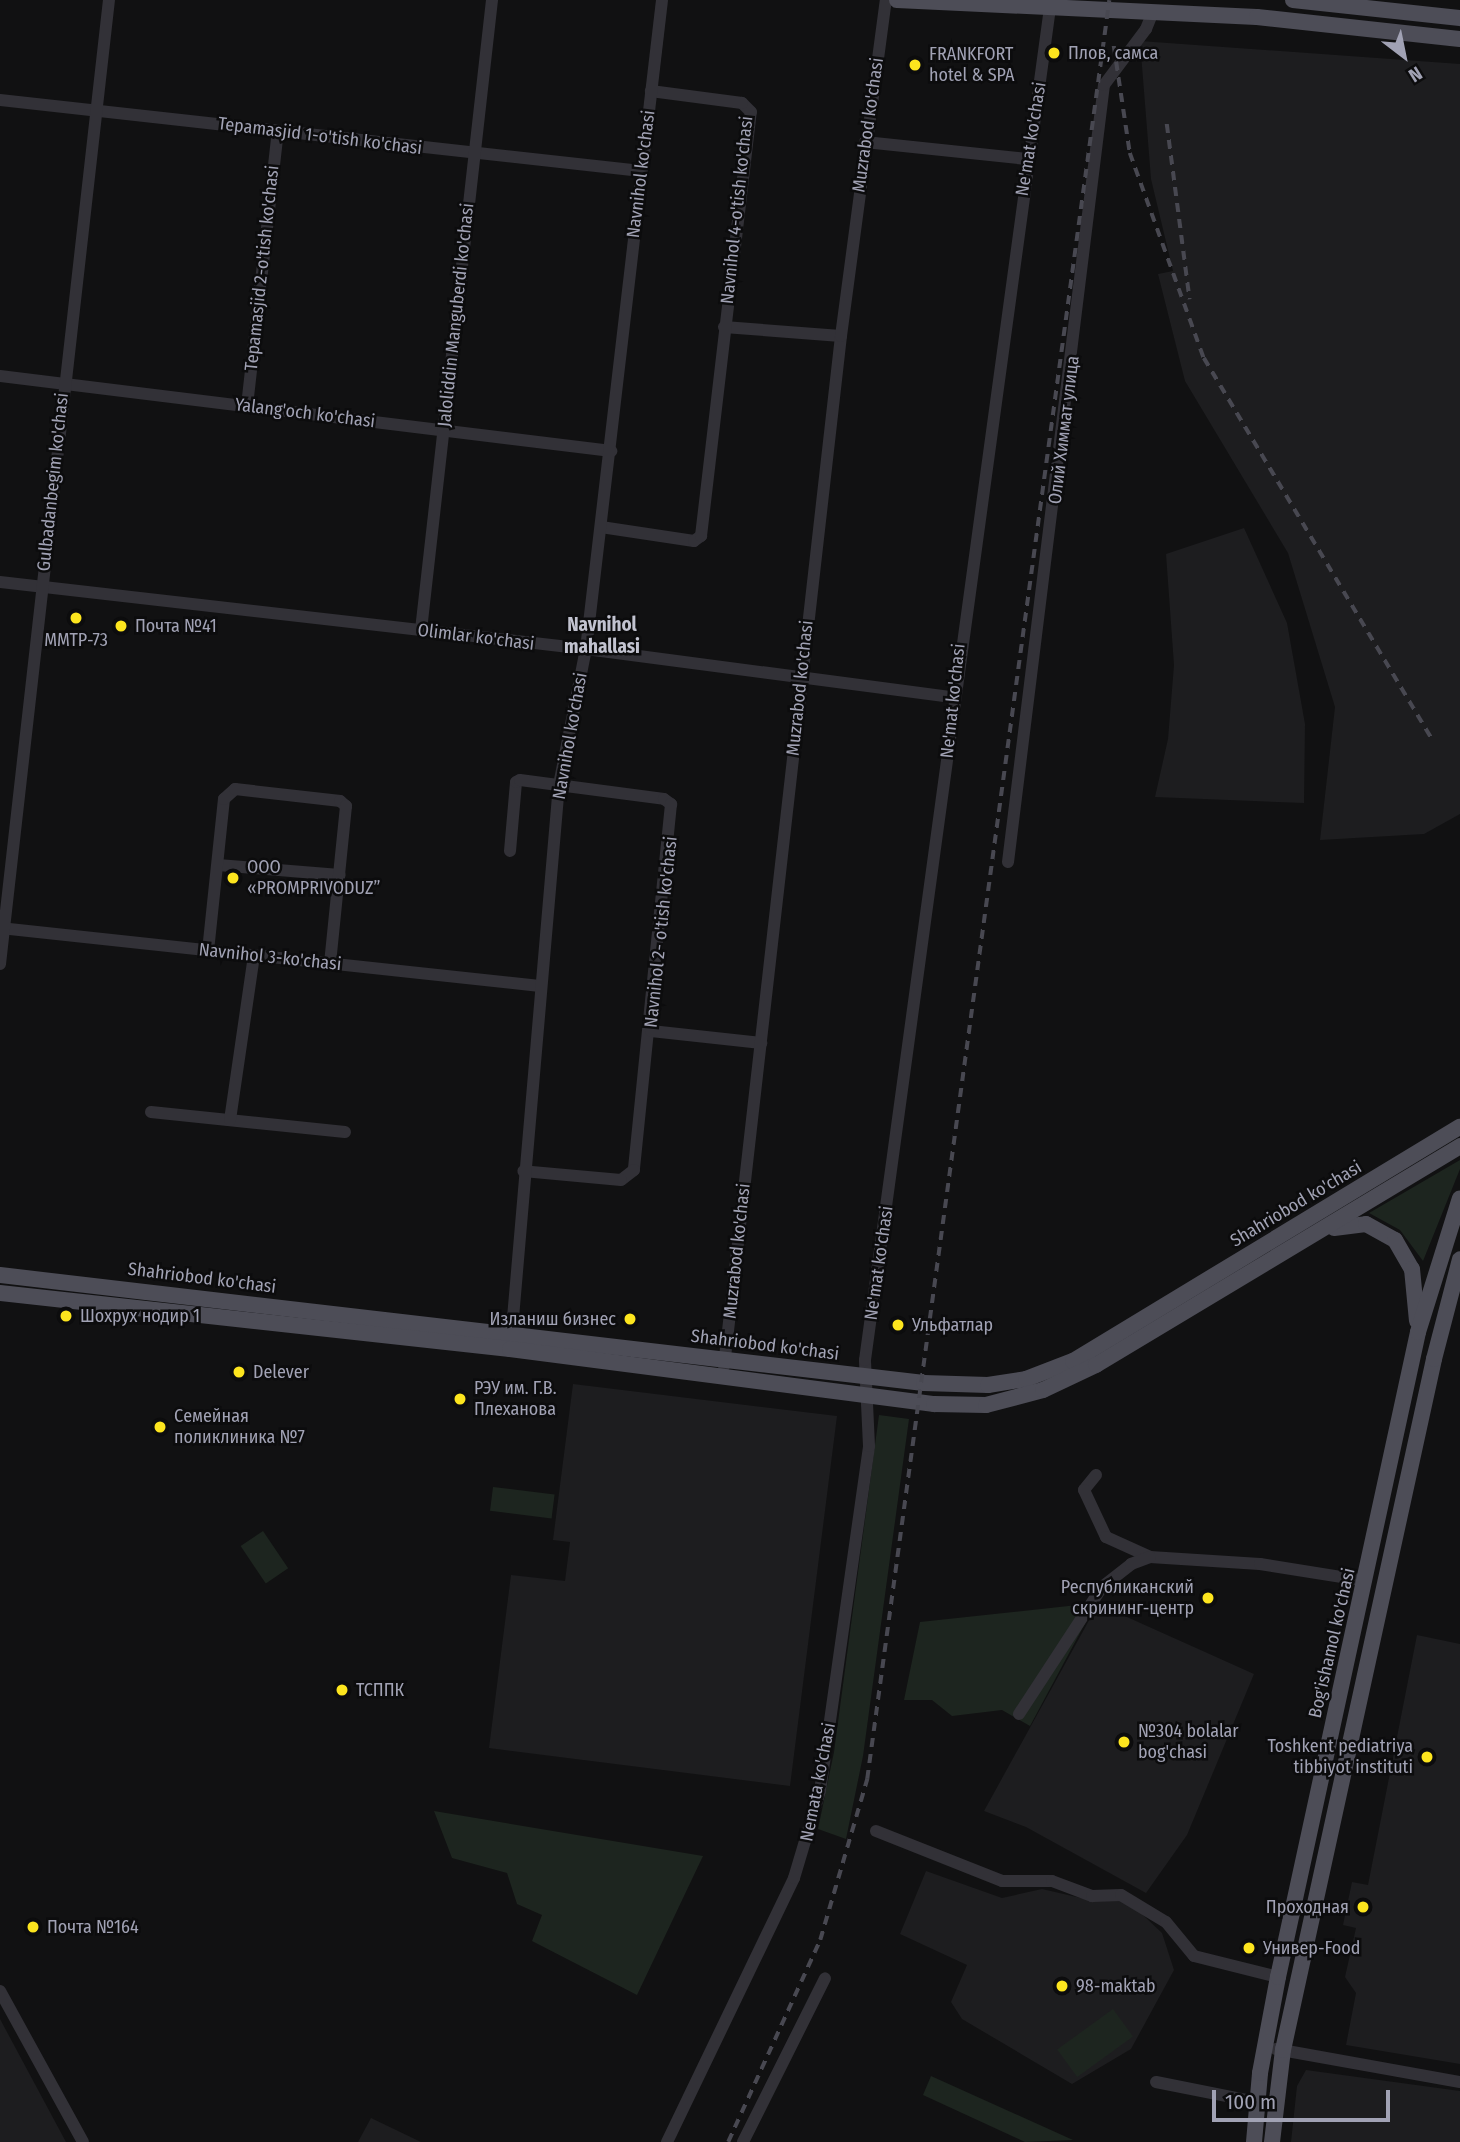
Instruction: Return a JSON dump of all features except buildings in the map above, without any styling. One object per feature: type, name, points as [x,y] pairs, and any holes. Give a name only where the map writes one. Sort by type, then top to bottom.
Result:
[{"type":"main road","points":[[897,0],[1257,17],[1460,39]]},
{"type":"main road","points":[[1293,0],[1460,18]]},
{"type":"main road","name":"Shahriobod ko'chasi","points":[[0,1275],[724,1368],[866,1395],[973,1405],[1043,1390],[1106,1360],[1315,1234],[1435,1152],[1460,1127]]},
{"type":"main road","name":"Shahriobod ko'chasi","points":[[724,1368],[865,1376],[975,1386],[1050,1371],[1115,1337],[1435,1152],[1460,1146]]},
{"type":"main road","name":"Bog'ishamol ko'chasi","points":[[1254,2142],[1256,2102],[1278,1977],[1418,1332],[1460,1198]]},
{"type":"main road","points":[[1315,1234],[1360,1224],[1395,1240],[1412,1269],[1418,1332]]},
{"type":"main road","points":[[1272,2142],[1283,2050],[1413,1453],[1460,1259]]},
{"type":"main road","name":"Shahriobod ko'chasi","points":[[0,1293],[511,1341]]},
{"type":"main road","points":[[1394,1449],[1413,1453]]},
{"type":"main road","points":[[1340,1696],[1360,1699]]},
{"type":"main road","points":[[1326,1761],[1345,1765]]},
{"type":"street","name":"Gulbadanbegim ko'chasi","points":[[0,964],[94,110],[109,0]]},
{"type":"street","name":"Jaloliddin Manguberdi ko'chasi","points":[[421,630],[472,155],[492,0]]},
{"type":"street","name":"Navnihol ko'chasi","points":[[511,1341],[523,1171],[559,785],[586,649],[663,0]]},
{"type":"street","name":"Muzrabod ko'chasi","points":[[724,1368],[841,336],[886,0]]},
{"type":"street","name":"Ne'mat ko'chasi","points":[[866,1395],[865,1376],[952,697],[1050,8]]},
{"type":"street","name":"Олий Химмат улица","points":[[1008,862],[1104,85],[1146,29],[1153,12]]},
{"type":"street","name":"Navnihol 4-o'tish ko'chasi","points":[[601,527],[694,541],[701,536],[751,113],[742,103],[651,91]]},
{"type":"street","name":"Tepamasjid 1-o'tish ko'chasi","points":[[0,100],[472,155],[641,171]]},
{"type":"street","name":"Tepamasjid 2-o'tish ko'chasi","points":[[247,406],[278,131]]},
{"type":"street","points":[[865,142],[1027,159]]},
{"type":"street","name":"Navnihol 4-o'tish ko'chasi","points":[[724,327],[841,336]]},
{"type":"street","name":"Yalang'och ko'chasi","points":[[0,376],[611,451]]},
{"type":"street","name":"Olimlar ko'chasi","points":[[0,582],[586,649],[952,697]]},
{"type":"street","name":"Navnihol 2- o'tish ko'chasi","points":[[510,851],[516,782],[664,799],[671,804],[651,1031],[634,1170],[629,1177],[523,1171]]},
{"type":"street","points":[[208,951],[224,799],[235,789],[340,801],[346,806],[330,964]]},
{"type":"street","points":[[218,865],[340,875]]},
{"type":"street","name":"Navnihol 3-ko'chasi","points":[[2,928],[540,986]]},
{"type":"street","points":[[230,1120],[254,956]]},
{"type":"street","points":[[651,1031],[761,1042]]},
{"type":"street","points":[[151,1112],[345,1132]]},
{"type":"street","name":"Nemata ko'chasi","points":[[667,2142],[794,1878],[813,1822],[869,1446],[866,1395]]},
{"type":"street","points":[[1096,1475],[1084,1490],[1106,1537],[1150,1557],[1260,1564],[1366,1581]]},
{"type":"street","points":[[1019,1714],[1102,1587],[1131,1564],[1150,1557]]},
{"type":"street","points":[[876,1831],[1002,1881],[1052,1881],[1092,1896],[1121,1895],[1166,1922],[1194,1956],[1278,1977]]},
{"type":"street","points":[[743,2142],[825,1978]]},
{"type":"street","points":[[0,1991],[83,2142]]},
{"type":"street","points":[[1265,2047],[1460,2082]]},
{"type":"street","points":[[1156,2082],[1256,2102]]},
{"type":"shaded area","points":[[1140,41],[1460,64],[1460,814],[1424,834],[1320,840],[1335,707],[1288,553],[1185,381],[1158,274],[1173,271],[1151,179]]},
{"type":"shaded area","points":[[1244,528],[1287,623],[1305,724],[1304,803],[1155,797],[1168,739],[1174,665],[1166,554]]},
{"type":"shaded area","points":[[1460,1160],[1460,1169],[1423,1261],[1400,1230],[1369,1213]]},
{"type":"shaded area","points":[[573,1384],[837,1416],[790,1786],[489,1748],[511,1575],[565,1581],[570,1542],[553,1540]]},
{"type":"shaded area","points":[[879,1415],[909,1419],[863,1756],[846,1839],[818,1829],[834,1752]]},
{"type":"shaded area","points":[[493,1487],[555,1495],[552,1518],[490,1511]]},
{"type":"shaded area","points":[[263,1531],[288,1568],[266,1583],[241,1546]]},
{"type":"shaded area","points":[[1096,1603],[1030,1726],[1002,1710],[952,1716],[932,1700],[904,1700],[920,1622]]},
{"type":"shaded area","name":"№304 bolalar bog'chasi","points":[[1098,1604],[1254,1674],[1187,1835],[1146,1893],[1026,1827],[984,1811]]},
{"type":"shaded area","name":"Toshkent pediatriya tibbiyot instituti","points":[[1417,1635],[1460,1644],[1460,2064],[1346,2045],[1356,1993],[1345,1977],[1356,1928],[1343,1925],[1352,1882],[1368,1885]]},
{"type":"shaded area","points":[[434,1811],[703,1856],[637,1995],[532,1941],[542,1915],[517,1904],[507,1873],[452,1858]]},
{"type":"shaded area","name":"98-maktab","points":[[926,1871],[1002,1898],[1042,1889],[1081,1898],[1126,1899],[1162,1933],[1174,1970],[1131,2049],[1072,2084],[962,2019],[951,2002],[967,1965],[900,1934]]},
{"type":"shaded area","points":[[1113,2009],[1133,2037],[1077,2077],[1057,2050]]},
{"type":"shaded area","points":[[0,2019],[66,2142],[0,2142]]},
{"type":"shaded area","points":[[1306,2070],[1460,2091],[1460,2142],[1291,2142],[1297,2086]]},
{"type":"shaded area","points":[[931,2076],[1073,2140],[1025,2142],[923,2095]]},
{"type":"shaded area","points":[[371,2118],[421,2142],[358,2142]]},
{"type":"railway","points":[[728,2142],[820,1940],[867,1779],[1109,0]]},
{"type":"railway","points":[[1114,46],[1130,153],[1204,358],[1431,738]]},
{"type":"railway","points":[[1167,124],[1190,300]]},
{"type":"place","name":"Плов, самса","points":[[1054,53]]},
{"type":"place","name":"FRANKFORT hotel & SPA","points":[[915,65]]},
{"type":"place","name":"MMTP-73","points":[[76,618]]},
{"type":"place","name":"Почта №41","points":[[121,626]]},
{"type":"place","name":"ООО «PROMPRIVODUZ”","points":[[233,878]]},
{"type":"place","name":"Шохрух нодир 1","points":[[66,1316]]},
{"type":"place","name":"Изланиш бизнес","points":[[630,1319]]},
{"type":"place","name":"Ульфатлар","points":[[898,1325]]},
{"type":"place","name":"Delever","points":[[239,1372]]},
{"type":"place","name":"РЭУ им. Г.В. Плеханова","points":[[460,1399]]},
{"type":"place","name":"Cемейная поликлиника №7","points":[[160,1427]]},
{"type":"place","name":"Республиканский скрининг-центр","points":[[1208,1598]]},
{"type":"place","name":"ТСППК","points":[[342,1690]]},
{"type":"place","name":"№304 bolalar bog'chasi","points":[[1124,1742]]},
{"type":"place","name":"Toshkent pediatriya tibbiyot instituti","points":[[1427,1757]]},
{"type":"place","name":"Проходная","points":[[1363,1907]]},
{"type":"place","name":"Почта №164","points":[[33,1927]]},
{"type":"place","name":"Универ-Food","points":[[1249,1948]]},
{"type":"place","name":"98-maktab","points":[[1062,1986]]},
{"type":"district","name":"Navnihol mahallasi","points":[[602,636]]}]
